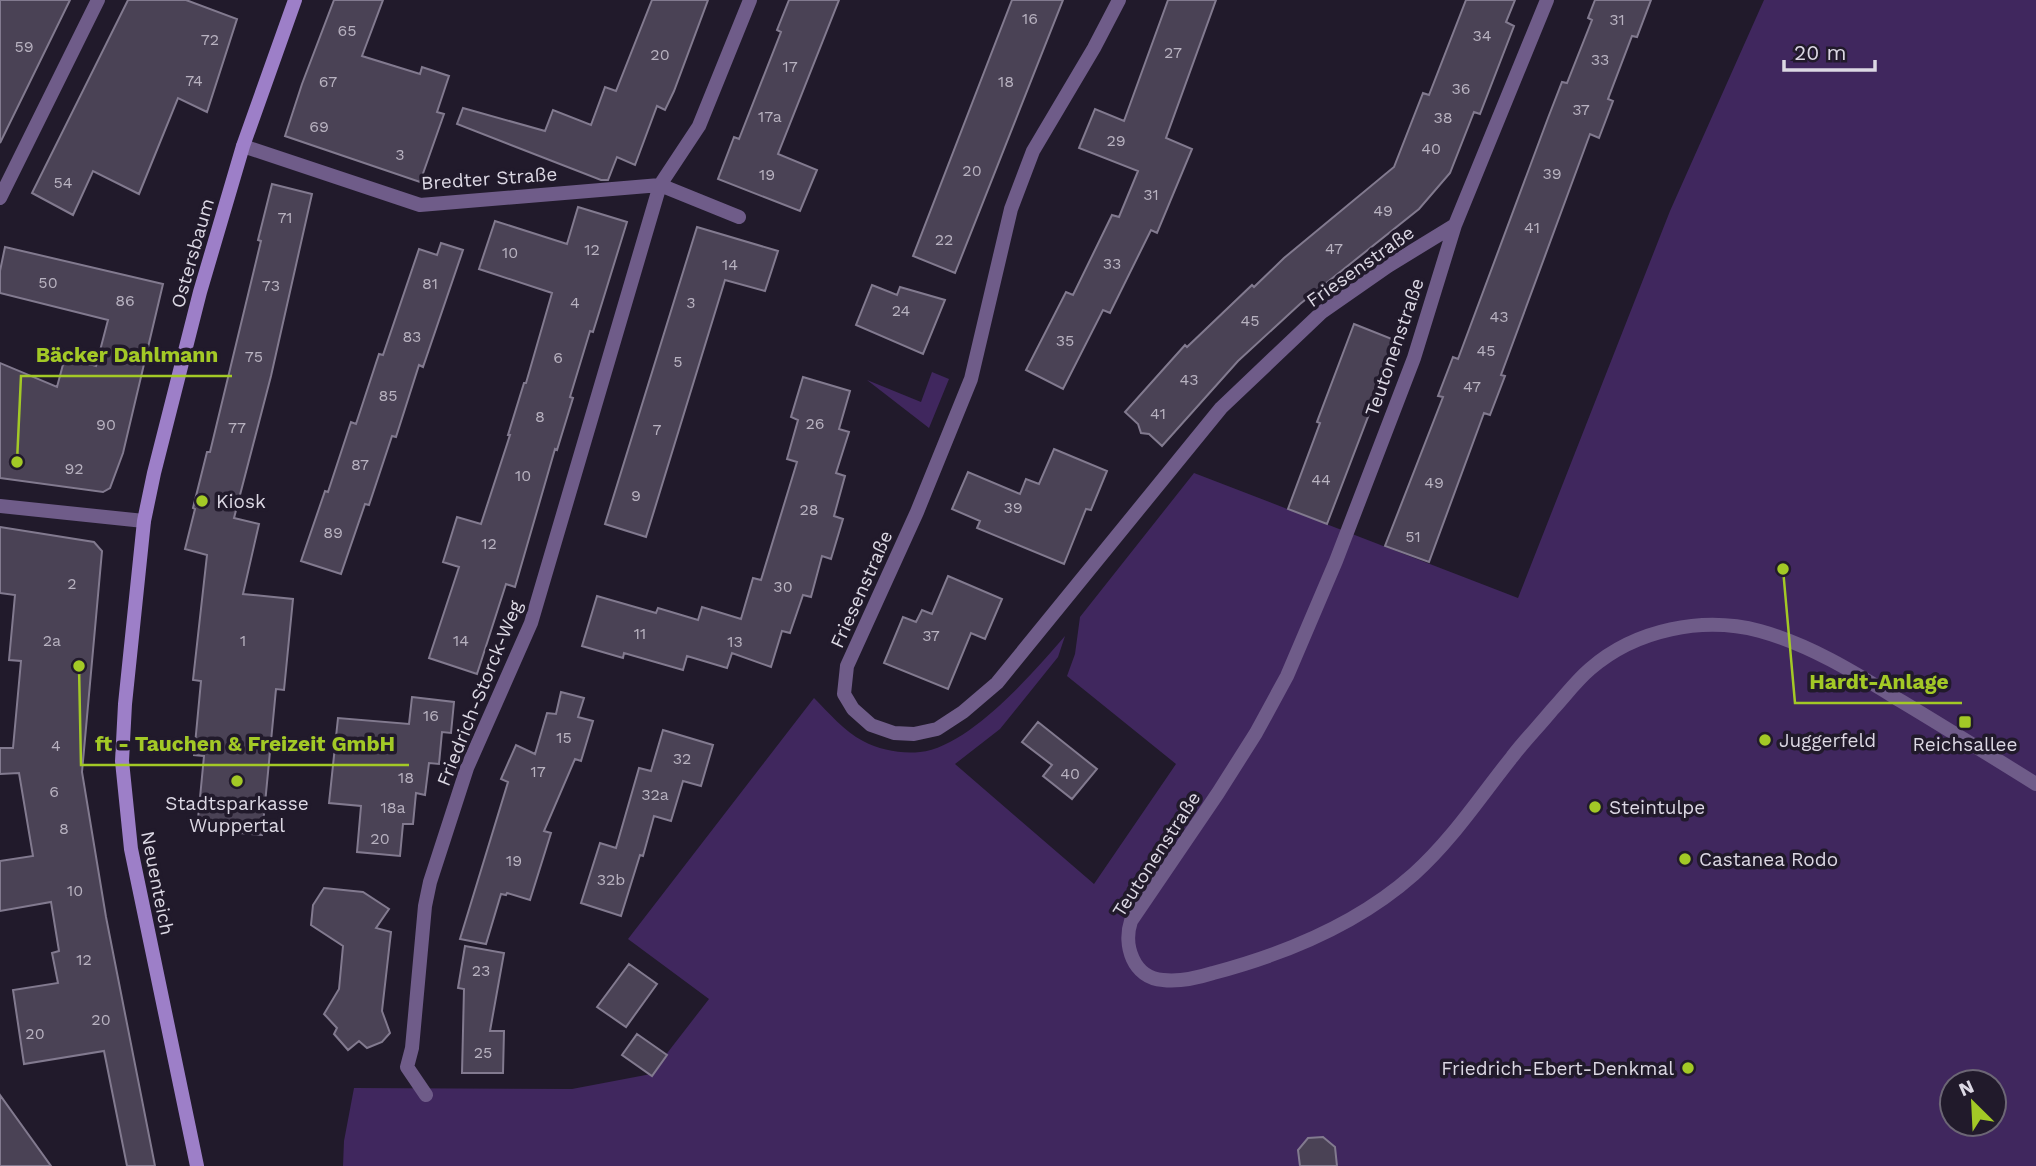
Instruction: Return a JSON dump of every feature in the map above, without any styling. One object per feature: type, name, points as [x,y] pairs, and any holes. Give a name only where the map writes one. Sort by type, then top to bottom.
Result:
[{"type":"street","points":[[0,198],[98,0]]},
{"type":"street","name":"Ostersbaum","points":[[144,521],[201,292],[243,146],[295,0]]},
{"type":"street","name":"Friedrich-Storck-Weg","points":[[426,1095],[407,1067],[412,1048],[425,906],[430,882],[467,768],[531,622],[660,185],[699,126],[750,0]]},
{"type":"street","name":"Friesenstraße","points":[[1119,0],[1033,151],[1011,209],[967,391],[917,512],[847,666],[844,694],[853,709],[871,724],[894,733],[914,734],[937,729],[998,683],[1221,408],[1322,312],[1388,266],[1455,225]]},
{"type":"street","name":"Teutonenstraße","points":[[1548,0],[1455,225],[1414,359],[1336,561],[1287,676],[1256,733],[1218,793],[1131,920],[1127,944],[1132,958],[1144,973],[1160,980],[1180,980],[1236,968],[1291,948],[1377,905],[1415,873],[1450,837],[1574,684],[1593,666],[1653,633],[1721,624],[1762,632],[1805,646],[1933,720],[2036,784]]},
{"type":"street","name":"Bredter Straße","points":[[243,146],[420,205],[660,185],[739,217]]},
{"type":"street","points":[[0,506],[144,521]]},
{"type":"street","name":"Neuenteich","points":[[144,521],[125,704],[122,761],[126,818],[197,1166]]},
{"type":"shaded area","points":[[1764,0],[2036,0],[2036,1166],[343,1166],[344,1141],[354,1088],[572,1089],[651,1074],[709,999],[628,939],[814,698],[843,727],[863,741],[891,751],[920,752],[939,747],[979,723],[1036,669],[1065,636],[1058,657],[1000,729],[955,764],[1094,884],[1176,764],[1067,676],[1075,654],[1080,617],[1194,473],[1518,598],[1670,211]]},
{"type":"shaded area","points":[[932,372],[949,379],[929,428],[867,380],[921,402]]},
{"type":"building","points":[[0,0],[70,0],[0,143]]},
{"type":"building","points":[[128,0],[186,0],[237,19],[207,112],[178,98],[139,194],[93,171],[73,215],[32,193]]},
{"type":"building","points":[[334,0],[383,0],[362,56],[420,74],[422,67],[449,76],[437,112],[444,114],[420,182],[285,136]]},
{"type":"building","points":[[652,0],[708,0],[674,91],[665,110],[657,106],[635,165],[617,157],[608,180],[601,180],[457,124],[463,108],[545,131],[553,110],[591,125],[605,87],[616,91]]},
{"type":"building","points":[[789,0],[839,0],[778,154],[817,170],[800,211],[718,179],[734,137],[739,139],[781,32],[777,30]]},
{"type":"building","points":[[1012,0],[1063,0],[955,273],[913,256]]},
{"type":"building","points":[[1168,0],[1216,0],[1166,138],[1192,149],[1157,233],[1151,230],[1110,313],[1103,310],[1063,389],[1026,370],[1066,292],[1073,295],[1112,215],[1119,217],[1138,171],[1079,148],[1095,109],[1124,121]]},
{"type":"building","points":[[1466,0],[1515,0],[1506,22],[1514,26],[1480,114],[1474,112],[1450,173],[1419,209],[1300,304],[1238,361],[1162,446],[1149,434],[1141,433],[1138,424],[1125,412],[1185,345],[1187,347],[1252,285],[1254,287],[1284,258],[1394,167],[1423,93],[1429,95]]},
{"type":"building","points":[[1595,0],[1651,0],[1637,37],[1632,36],[1608,99],[1613,101],[1599,138],[1590,134],[1501,375],[1505,376],[1490,415],[1484,413],[1429,562],[1385,546],[1443,397],[1438,396],[1453,357],[1458,359],[1562,82],[1567,83],[1592,20],[1588,18]]},
{"type":"building","points":[[272,184],[312,194],[271,376],[234,518],[259,524],[243,594],[293,599],[284,690],[276,689],[262,835],[197,829],[204,756],[194,755],[201,681],[193,680],[207,555],[185,549],[261,241],[258,240]]},
{"type":"building","points":[[578,207],[627,222],[593,332],[590,331],[570,397],[573,398],[557,450],[555,449],[515,587],[506,584],[477,674],[429,658],[459,567],[443,562],[457,517],[481,524],[552,293],[479,269],[495,221],[567,244]]},
{"type":"building","points":[[697,227],[778,251],[765,291],[725,280],[646,537],[605,524]]},
{"type":"building","points":[[441,243],[463,250],[423,367],[419,365],[396,437],[392,436],[369,505],[365,504],[341,574],[301,561],[351,422],[356,424],[379,354],[383,355],[419,249],[437,255]]},
{"type":"building","points":[[5,247],[163,284],[123,453],[110,488],[103,492],[0,478],[0,363],[57,387],[65,357],[96,366],[108,320],[0,293],[0,271]]},
{"type":"building","points":[[872,285],[897,295],[900,287],[945,300],[923,354],[856,325]]},
{"type":"building","points":[[1354,324],[1397,341],[1327,524],[1288,509]]},
{"type":"building","points":[[803,377],[850,391],[839,429],[849,432],[836,473],[845,476],[834,516],[843,519],[831,559],[822,556],[811,597],[803,595],[790,633],[782,631],[771,667],[732,653],[727,668],[687,656],[683,670],[624,653],[623,658],[582,646],[597,596],[656,613],[658,608],[698,620],[702,607],[741,619],[753,578],[761,580],[797,462],[787,459],[798,420],[791,417]]},
{"type":"building","points":[[1054,449],[1107,471],[1091,510],[1086,509],[1064,564],[977,528],[980,521],[952,509],[968,472],[1020,494],[1026,479],[1039,484]]},
{"type":"building","points":[[0,527],[94,542],[102,551],[82,772],[106,917],[155,1166],[127,1166],[104,1051],[24,1064],[13,990],[58,983],[52,953],[59,951],[51,902],[0,911],[0,861],[33,856],[19,773],[0,774],[0,748],[13,748],[21,661],[9,660],[15,595],[0,593]]},
{"type":"building","points":[[948,576],[1002,599],[985,639],[971,633],[948,689],[884,663],[903,617],[916,622],[922,610],[932,614]]},
{"type":"building","points":[[561,692],[584,698],[578,717],[593,721],[581,761],[575,759],[544,831],[551,833],[530,900],[507,893],[501,894],[486,944],[460,939],[508,782],[501,779],[516,745],[535,754],[547,713],[556,714]]},
{"type":"building","points":[[412,697],[454,702],[451,733],[442,732],[439,764],[429,763],[425,795],[416,793],[413,824],[403,824],[400,856],[357,852],[361,806],[329,803],[338,718],[409,724]]},
{"type":"building","points":[[1038,722],[1097,769],[1072,799],[1043,776],[1052,765],[1022,742]]},
{"type":"building","points":[[663,730],[713,745],[701,786],[683,781],[671,821],[654,816],[621,916],[581,903],[600,843],[616,848],[639,768],[651,771]]},
{"type":"building","points":[[324,888],[363,892],[389,909],[376,928],[391,932],[382,1011],[390,1033],[382,1042],[367,1048],[359,1041],[348,1050],[334,1034],[337,1028],[324,1014],[339,989],[343,946],[311,925],[313,905]]},
{"type":"building","points":[[465,946],[504,953],[490,1031],[504,1031],[503,1073],[462,1073],[464,989],[458,988]]},
{"type":"building","points":[[629,964],[657,984],[626,1027],[597,1007]]},
{"type":"building","points":[[637,1034],[667,1055],[652,1076],[622,1055]]},
{"type":"building","points":[[0,1095],[51,1166],[0,1166]]},
{"type":"building","points":[[1323,1137],[1335,1147],[1337,1166],[1300,1166],[1298,1150],[1308,1138]]},
{"type":"place","name":"Bäcker Dahlmann","points":[[17,462]]},
{"type":"place","name":"Kiosk","points":[[202,501]]},
{"type":"place","name":"Hardt-Anlage","points":[[1783,569]]},
{"type":"place","name":"ft - Tauchen & Freizeit GmbH","points":[[79,666]]},
{"type":"place","name":"Reichsallee","points":[[1965,722]]},
{"type":"place","name":"Juggerfeld","points":[[1765,740]]},
{"type":"place","name":"Stadtsparkasse Wuppertal","points":[[237,781]]},
{"type":"place","name":"Steintulpe","points":[[1595,807]]},
{"type":"place","name":"Castanea Rodo","points":[[1685,859]]},
{"type":"place","name":"Friedrich-Ebert-Denkmal","points":[[1688,1068]]}]
